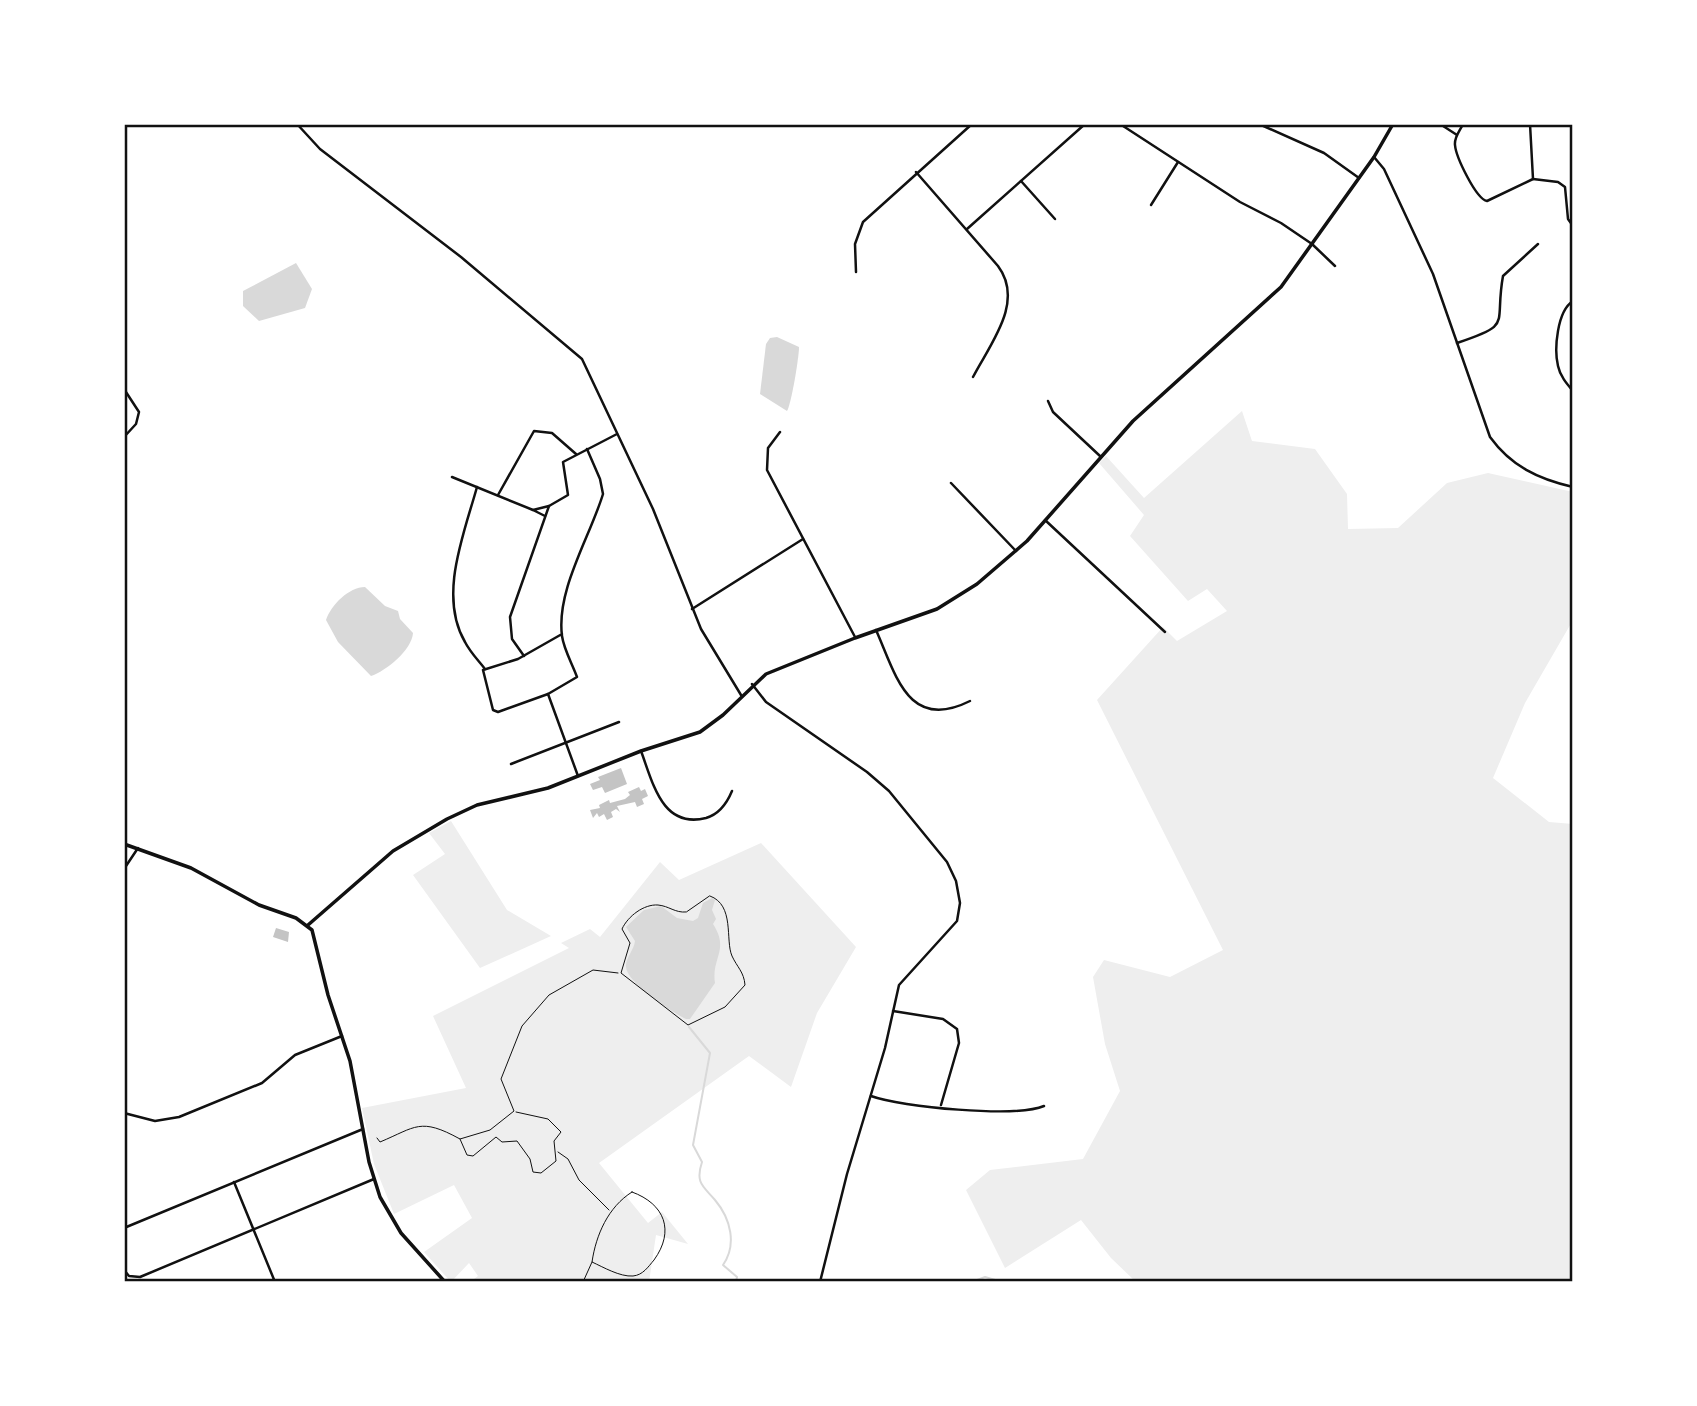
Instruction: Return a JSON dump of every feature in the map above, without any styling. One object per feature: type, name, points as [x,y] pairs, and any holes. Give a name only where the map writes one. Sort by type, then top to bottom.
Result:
[{"type":"main road","points":[[308,925],[335,904],[381,860],[431,827],[477,805],[548,788],[641,751],[700,732],[723,715],[752,684],[777,669],[937,609],[953,600],[1016,552],[1100,456],[1145,410],[1272,297],[1374,158],[1393,124]]},
{"type":"main road","points":[[124,844],[191,868],[259,905],[308,925],[315,937],[328,995],[342,1036],[374,1179],[393,1222],[445,1282]]},
{"type":"street","points":[[297,124],[320,149],[461,257],[582,359],[653,509],[692,609],[741,695]]},
{"type":"street","points":[[856,272],[855,244],[863,222],[972,124]]},
{"type":"street","points":[[966,230],[1085,124]]},
{"type":"street","points":[[1120,124],[1312,244],[1335,266]]},
{"type":"street","points":[[1259,124],[1324,153],[1359,178]]},
{"type":"street","points":[[1440,124],[1457,135]]},
{"type":"street","points":[[1463,124],[1455,142],[1458,155],[1482,200],[1491,200],[1533,179],[1558,183],[1565,187],[1568,219],[1573,226]]},
{"type":"street","points":[[1530,124],[1533,179]]},
{"type":"street","points":[[1374,158],[1384,169],[1424,251],[1482,420],[1495,444],[1524,470],[1573,487]]},
{"type":"street","points":[[1151,205],[1178,162]]},
{"type":"street","points":[[916,173],[1002,271],[1010,295],[1008,309],[973,377]]},
{"type":"street","points":[[1021,181],[1055,219]]},
{"type":"street","points":[[1457,343],[1488,332],[1498,325],[1502,316],[1503,276],[1511,266],[1532,253],[1538,244]]},
{"type":"street","points":[[1573,301],[1562,315],[1558,361],[1561,374],[1573,391]]},
{"type":"street","points":[[124,388],[136,404],[139,416],[124,437]]},
{"type":"street","points":[[1048,401],[1053,412],[1100,456]]},
{"type":"street","points":[[498,495],[534,430],[552,433],[576,454]]},
{"type":"street","points":[[780,432],[768,448],[767,470],[855,638]]},
{"type":"street","points":[[533,510],[549,506],[568,495],[563,462],[617,434]]},
{"type":"street","points":[[485,669],[483,674],[493,710],[498,712],[548,694],[577,677],[562,634],[564,597],[603,494],[600,479],[587,449]]},
{"type":"street","points":[[452,477],[545,516]]},
{"type":"street","points":[[951,482],[1016,552]]},
{"type":"street","points":[[477,487],[460,547],[454,585],[458,622],[466,644],[485,669]]},
{"type":"street","points":[[524,656],[512,639],[510,618],[549,506]]},
{"type":"street","points":[[1045,520],[1165,632]]},
{"type":"street","points":[[692,609],[803,539]]},
{"type":"street","points":[[876,630],[906,694],[914,702],[926,710],[945,712],[970,701]]},
{"type":"street","points":[[485,669],[524,656],[562,634]]},
{"type":"street","points":[[752,684],[766,702],[881,784],[930,839],[953,873],[960,903],[957,920],[899,985],[820,1282]]},
{"type":"street","points":[[548,694],[578,777]]},
{"type":"street","points":[[511,764],[620,722]]},
{"type":"street","points":[[641,751],[660,799],[673,815],[694,820],[711,816],[728,802],[732,791]]},
{"type":"street","points":[[124,869],[138,848]]},
{"type":"street","points":[[893,1011],[943,1019],[957,1029],[959,1043],[940,1106]]},
{"type":"street","points":[[124,1113],[155,1121],[179,1117],[262,1083],[295,1055],[342,1036]]},
{"type":"street","points":[[871,1096],[898,1104],[1028,1112],[1044,1106]]},
{"type":"street","points":[[124,1228],[363,1129]]},
{"type":"street","points":[[124,1270],[134,1278],[374,1179]]},
{"type":"street","points":[[234,1182],[275,1282]]},
{"type":"path","points":[[514,1111],[501,1079],[522,1026],[553,992],[586,973],[593,970],[621,973],[688,1025],[725,1006],[746,982],[742,970],[732,956],[730,927],[722,905],[710,895],[686,912],[656,905],[630,917],[622,929],[630,943],[621,973]]},
{"type":"path","points":[[377,1138],[380,1142],[399,1131],[417,1126],[437,1128],[460,1139],[467,1155],[473,1156],[496,1137],[502,1142],[517,1141],[530,1159],[536,1174],[556,1161],[554,1141],[561,1132],[556,1124],[540,1116],[514,1111],[490,1130],[460,1139]]},
{"type":"path","points":[[556,1152],[568,1159],[579,1180],[611,1212]]},
{"type":"path","points":[[583,1282],[592,1262],[596,1240],[611,1212],[632,1192],[645,1196],[663,1219],[667,1232],[663,1247],[643,1273],[632,1276],[592,1262]]},
{"type":"shaded area","points":[[296,263],[312,289],[305,308],[259,321],[243,306],[243,291]]},
{"type":"shaded area","points":[[777,337],[799,347],[787,411],[760,394],[766,344],[770,338]]},
{"type":"shaded area","points":[[1242,411],[1252,441],[1315,449],[1347,494],[1348,529],[1398,528],[1447,483],[1488,473],[1573,492],[1573,620],[1525,703],[1493,778],[1549,822],[1573,824],[1573,1282],[1136,1282],[1111,1258],[1081,1220],[1005,1268],[966,1190],[990,1170],[1083,1159],[1120,1091],[1105,1044],[1093,977],[1104,960],[1170,977],[1223,950],[1097,700],[1163,627],[1177,641],[1227,611],[1207,589],[1188,601],[1130,536],[1144,515],[1099,463],[1106,456],[1144,498]]},
{"type":"shaded area","points":[[365,587],[385,606],[398,611],[400,619],[413,633],[412,640],[397,659],[371,676],[338,642],[326,620],[341,598],[353,590]]},
{"type":"shaded area","points":[[451,821],[507,910],[551,936],[480,968],[413,875],[445,854],[429,833]]},
{"type":"shaded area","points":[[761,843],[856,947],[817,1013],[791,1087],[749,1056],[599,1163],[648,1223],[662,1212],[688,1244],[656,1235],[649,1282],[470,1282],[478,1276],[469,1263],[451,1282],[424,1252],[472,1218],[454,1185],[394,1214],[374,1164],[362,1108],[466,1088],[433,1016],[569,948],[561,943],[590,929],[600,937],[660,862],[679,880]]},
{"type":"shaded area","points":[[712,898],[715,900],[712,910],[716,919],[713,924],[720,941],[715,983],[690,1019],[686,1019],[651,996],[628,974],[626,964],[635,941],[626,927],[644,910],[661,906],[677,918],[693,921],[698,918],[703,903]]},
{"type":"building","points":[[621,768],[627,784],[605,793],[602,787],[593,790],[590,784],[600,780],[598,777]]},
{"type":"building","points":[[639,787],[641,791],[645,789],[648,796],[642,799],[644,804],[637,807],[635,802],[617,806],[620,812],[616,809],[611,812],[613,817],[607,820],[604,814],[599,817],[597,813],[593,818],[590,810],[600,808],[599,805],[609,800],[610,803],[625,799],[630,795],[628,792]]},
{"type":"building","points":[[276,928],[289,932],[288,942],[273,937]]},
{"type":"waterway","points":[[689,1027],[710,1053],[693,1145],[702,1162],[699,1175],[701,1184],[721,1207],[728,1224],[731,1241],[723,1265],[737,1277],[736,1282]]},
{"type":"waterway","points":[[972,1282],[985,1277],[1002,1282]]}]
